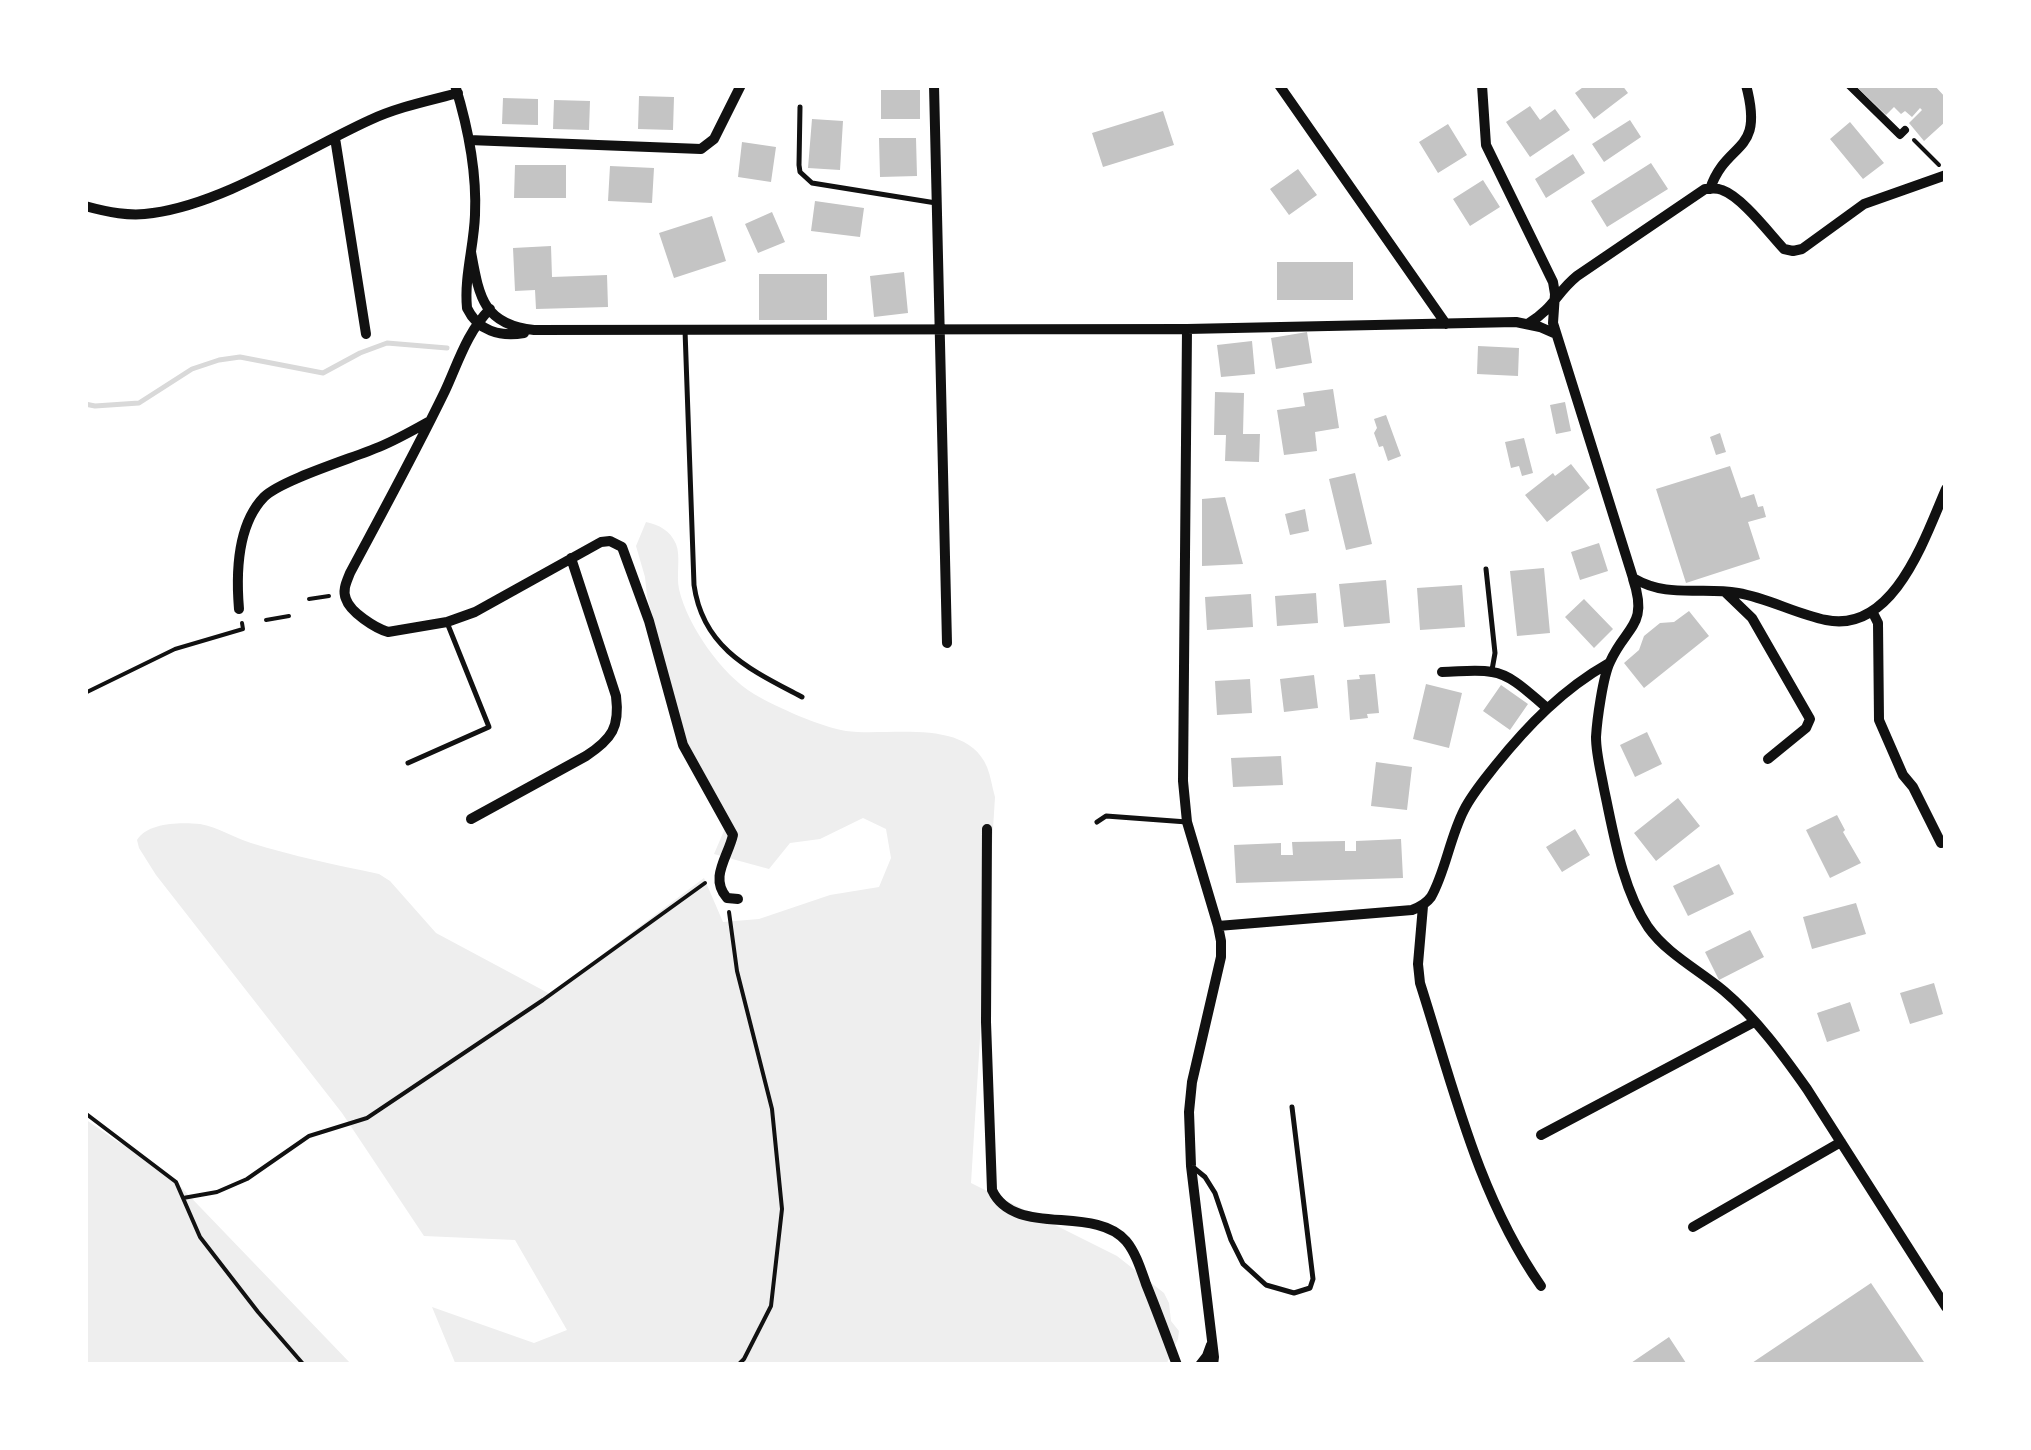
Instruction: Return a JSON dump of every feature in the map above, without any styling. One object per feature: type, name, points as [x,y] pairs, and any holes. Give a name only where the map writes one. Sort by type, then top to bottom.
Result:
[{"type":"street","points":[[470,140],[701,149],[714,138],[741,85]]},
{"type":"street","points":[[934,85],[947,643]]},
{"type":"street","points":[[1278,85],[1446,324]]},
{"type":"street","points":[[1482,85],[1486,145],[1552,282],[1556,294],[1552,314],[1556,334],[1639,596],[1636,621],[1609,663],[1596,750],[1613,831],[1632,892],[1648,927],[1661,942],[1724,991],[1787,1062],[1946,1307]]},
{"type":"street","points":[[1710,188],[1718,171],[1750,136],[1746,85]]},
{"type":"street","points":[[1849,85],[1900,135],[1905,130]]},
{"type":"street","points":[[85,206],[127,214],[152,214],[182,206],[272,170],[394,110],[457,89],[470,140],[475,204],[468,313],[496,333],[513,335],[534,330]]},
{"type":"street","points":[[334,138],[366,334]]},
{"type":"street","points":[[1528,324],[1544,314],[1577,276],[1710,188],[1718,188],[1739,202],[1784,249],[1793,252],[1864,204],[1946,174]]},
{"type":"street","points":[[472,252],[480,292],[490,309],[507,325],[534,330],[1528,324],[1556,334]]},
{"type":"street","points":[[490,309],[477,323],[350,573],[344,594],[350,606],[380,630],[446,622],[475,612],[606,541],[618,544],[624,550],[649,621],[683,745],[733,834],[718,876],[719,886],[732,898]]},
{"type":"street","points":[[1187,328],[1182,781],[1187,822],[1218,926],[1221,957],[1190,1098],[1191,1166],[1213,1365]]},
{"type":"street","points":[[239,609],[240,552],[251,516],[266,495],[429,422]]},
{"type":"street","points":[[1633,578],[1665,591],[1723,590],[1826,620],[1860,619],[1894,592],[1946,490]]},
{"type":"street","points":[[471,819],[586,756],[616,726],[616,696],[570,558]]},
{"type":"street","points":[[1723,590],[1752,618],[1810,719],[1806,728],[1768,759]]},
{"type":"street","points":[[1872,611],[1878,624],[1879,720],[1903,776],[1941,844]]},
{"type":"street","points":[[1218,926],[1423,906],[1432,896],[1466,806],[1513,744],[1578,681],[1609,663]]},
{"type":"street","points":[[1442,672],[1492,672],[1515,683],[1547,708]]},
{"type":"street","points":[[986,829],[986,1022],[992,1190],[1008,1209],[1040,1218],[1100,1224],[1125,1240],[1137,1260],[1178,1362]]},
{"type":"street","points":[[1423,906],[1420,983],[1484,1182],[1521,1257],[1541,1286]]},
{"type":"street","points":[[1541,1135],[1754,1022]]},
{"type":"street","points":[[1693,1227],[1841,1142]]},
{"type":"street","points":[[1200,1365],[1211,1344]]},
{"type":"lane","points":[[800,108],[800,172],[812,183],[936,203]]},
{"type":"lane","points":[[685,330],[697,606],[729,654],[802,698]]},
{"type":"lane","points":[[1486,569],[1495,652],[1492,672]]},
{"type":"lane","points":[[408,763],[490,727],[446,622]]},
{"type":"lane","points":[[1098,822],[1113,816],[1187,822]]},
{"type":"lane","points":[[1191,1166],[1206,1177],[1215,1193],[1243,1264],[1266,1285],[1294,1293],[1310,1288],[1313,1279],[1292,1107]]},
{"type":"path","points":[[1905,130],[1946,174]]},
{"type":"path","points":[[309,599],[344,594]]},
{"type":"path","points":[[85,693],[174,649],[242,629],[239,609]]},
{"type":"path","points":[[266,620],[290,616]]},
{"type":"path","points":[[183,1198],[217,1192],[246,1179],[309,1136],[367,1118],[718,876]]},
{"type":"path","points":[[732,898],[737,972],[772,1109],[782,1209],[771,1306],[738,1365]]},
{"type":"path","points":[[85,1113],[176,1182],[200,1237],[304,1365]]},
{"type":"shaded area","points":[[646,522],[664,529],[674,539],[683,603],[718,662],[742,686],[786,710],[836,729],[944,735],[977,751],[987,767],[995,797],[971,1183],[1117,1256],[1164,1293],[1171,1321],[1179,1331],[1166,1365],[456,1365],[432,1307],[534,1343],[567,1330],[515,1240],[424,1236],[342,1113],[156,875],[137,840],[157,826],[200,824],[267,848],[379,874],[390,881],[436,933],[550,994],[704,878],[723,922],[759,919],[830,895],[879,887],[891,858],[886,829],[863,818],[820,839],[790,843],[769,869],[714,854],[729,819],[690,755],[636,546]]},
{"type":"shaded area","points":[[85,1119],[176,1182],[352,1365],[85,1365]]},
{"type":"building","points":[[1586,85],[1622,85],[1628,93],[1594,119],[1575,93]]},
{"type":"building","points":[[1855,85],[1934,85],[1946,98],[1946,121],[1924,141],[1909,123],[1920,108],[1912,117],[1894,107],[1886,115]]},
{"type":"building","points":[[881,90],[920,90],[920,119],[881,119]]},
{"type":"building","points":[[639,96],[674,97],[673,130],[638,129]]},
{"type":"building","points":[[503,98],[538,99],[538,125],[502,124]]},
{"type":"building","points":[[554,100],[590,101],[589,130],[553,129]]},
{"type":"building","points":[[1530,106],[1540,120],[1555,109],[1570,130],[1530,157],[1506,122]]},
{"type":"building","points":[[1163,111],[1174,145],[1103,167],[1092,133]]},
{"type":"building","points":[[812,119],[843,121],[840,170],[808,168]]},
{"type":"building","points":[[1630,120],[1641,137],[1604,162],[1592,144]]},
{"type":"building","points":[[1850,122],[1884,163],[1863,179],[1830,139]]},
{"type":"building","points":[[1448,124],[1467,155],[1438,173],[1419,142]]},
{"type":"building","points":[[879,138],[916,138],[917,176],[880,177]]},
{"type":"building","points":[[742,142],[776,147],[771,182],[738,177]]},
{"type":"building","points":[[1573,154],[1585,173],[1546,198],[1535,179]]},
{"type":"building","points":[[1651,163],[1668,189],[1607,227],[1591,201]]},
{"type":"building","points":[[515,165],[566,165],[566,198],[514,198]]},
{"type":"building","points":[[610,166],[654,168],[652,203],[608,201]]},
{"type":"building","points":[[1298,169],[1317,195],[1289,215],[1270,189]]},
{"type":"building","points":[[1483,180],[1500,207],[1470,226],[1453,199]]},
{"type":"building","points":[[815,201],[864,208],[860,237],[811,231]]},
{"type":"building","points":[[772,212],[785,242],[758,253],[745,224]]},
{"type":"building","points":[[712,216],[726,261],[674,278],[659,233]]},
{"type":"building","points":[[551,246],[552,277],[607,275],[608,307],[536,309],[535,290],[515,291],[513,248]]},
{"type":"building","points":[[1277,262],[1353,262],[1353,300],[1277,300]]},
{"type":"building","points":[[904,272],[908,313],[874,317],[870,276]]},
{"type":"building","points":[[759,274],[827,274],[827,320],[759,320]]},
{"type":"building","points":[[1307,332],[1312,363],[1276,369],[1271,338]]},
{"type":"building","points":[[1252,341],[1255,374],[1221,377],[1217,345]]},
{"type":"building","points":[[1478,346],[1519,348],[1518,376],[1477,374]]},
{"type":"building","points":[[1333,389],[1339,428],[1315,432],[1317,451],[1284,455],[1277,410],[1305,406],[1303,393]]},
{"type":"building","points":[[1215,392],[1244,393],[1243,434],[1260,434],[1259,462],[1225,461],[1226,435],[1214,435]]},
{"type":"building","points":[[1565,402],[1571,431],[1556,434],[1550,405]]},
{"type":"building","points":[[1386,415],[1401,456],[1388,461],[1374,433],[1374,419]]},
{"type":"building","points":[[1720,433],[1726,452],[1716,455],[1710,437]]},
{"type":"building","points":[[1524,438],[1533,473],[1522,476],[1519,466],[1511,468],[1505,442]]},
{"type":"building","points":[[1571,464],[1590,488],[1547,522],[1525,495]]},
{"type":"building","points":[[1730,466],[1741,498],[1754,494],[1758,507],[1763,506],[1766,517],[1748,522],[1760,559],[1686,583],[1656,489]]},
{"type":"building","points":[[1355,473],[1372,544],[1346,550],[1329,479]]},
{"type":"building","points":[[1225,497],[1243,564],[1202,566],[1202,499]]},
{"type":"building","points":[[1305,509],[1309,531],[1290,535],[1285,514]]},
{"type":"building","points":[[1599,543],[1608,571],[1580,580],[1571,552]]},
{"type":"building","points":[[1544,568],[1550,633],[1517,636],[1510,571]]},
{"type":"building","points":[[1386,580],[1390,623],[1344,627],[1339,584]]},
{"type":"building","points":[[1462,585],[1465,627],[1420,630],[1417,588]]},
{"type":"building","points":[[1316,593],[1318,623],[1277,626],[1275,596]]},
{"type":"building","points":[[1251,594],[1253,627],[1207,630],[1205,597]]},
{"type":"building","points":[[1584,599],[1613,629],[1594,648],[1565,617]]},
{"type":"building","points":[[1689,611],[1709,636],[1644,688],[1624,663],[1639,650],[1644,636],[1660,623],[1674,622]]},
{"type":"building","points":[[1375,674],[1379,713],[1350,720],[1347,680]]},
{"type":"building","points":[[1314,675],[1318,708],[1284,712],[1280,679]]},
{"type":"building","points":[[1250,679],[1252,713],[1217,715],[1215,681]]},
{"type":"building","points":[[1426,684],[1462,693],[1449,748],[1413,739]]},
{"type":"building","points":[[1501,685],[1528,704],[1510,730],[1483,711]]},
{"type":"building","points":[[1647,732],[1662,764],[1635,777],[1620,745]]},
{"type":"building","points":[[1281,756],[1283,785],[1233,787],[1231,758]]},
{"type":"building","points":[[1376,762],[1412,767],[1407,810],[1371,806]]},
{"type":"building","points":[[1678,798],[1700,826],[1656,861],[1634,833]]},
{"type":"building","points":[[1837,815],[1861,863],[1830,878],[1806,830]]},
{"type":"building","points":[[1575,829],[1590,855],[1562,872],[1546,847]]},
{"type":"building","points":[[1401,839],[1403,878],[1236,883],[1234,845],[1281,843],[1281,855],[1293,855],[1292,842],[1345,841],[1345,851],[1356,851],[1356,841]]},
{"type":"building","points":[[1719,864],[1734,894],[1688,916],[1673,886]]},
{"type":"building","points":[[1856,903],[1866,934],[1812,949],[1803,917]]},
{"type":"building","points":[[1750,930],[1764,957],[1719,980],[1705,952]]},
{"type":"building","points":[[1934,983],[1943,1014],[1910,1024],[1900,993]]},
{"type":"building","points":[[1850,1002],[1860,1031],[1827,1042],[1817,1013]]},
{"type":"building","points":[[1871,1283],[1926,1365],[1749,1365]]},
{"type":"building","points":[[1669,1337],[1686,1363],[1628,1365]]},
{"type":"waterway","points":[[85,404],[139,403],[192,369],[219,360],[240,357],[323,373],[387,343],[447,348]]}]
